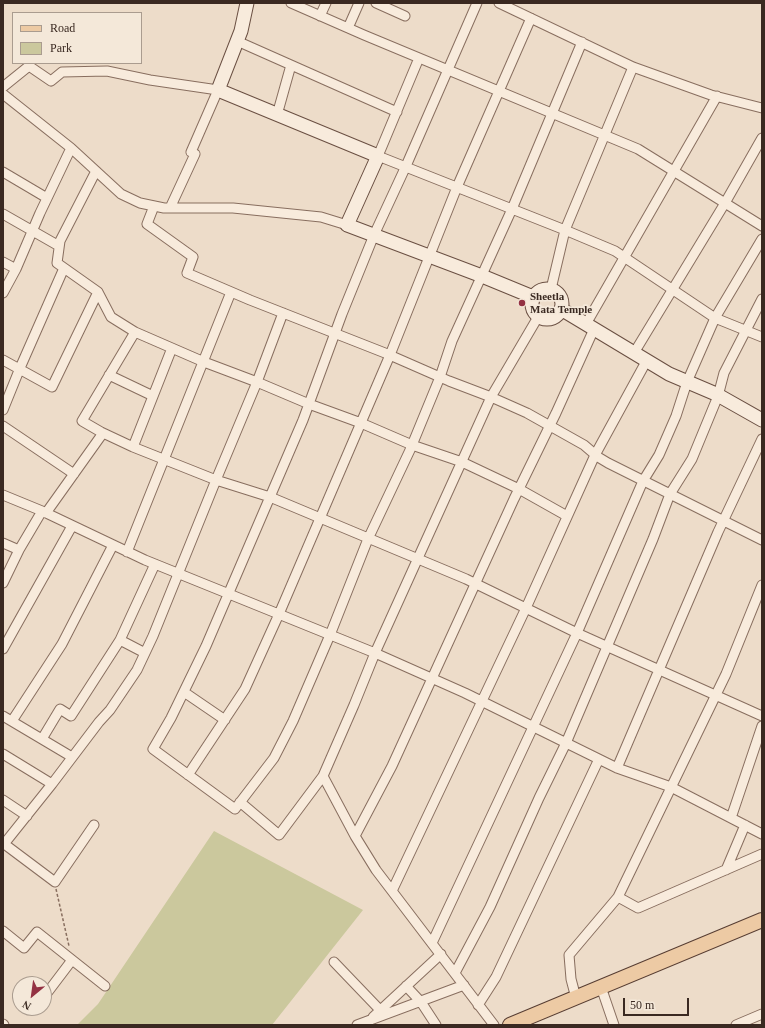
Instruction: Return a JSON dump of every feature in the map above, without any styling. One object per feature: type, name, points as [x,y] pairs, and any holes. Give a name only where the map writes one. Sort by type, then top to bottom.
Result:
[{"type":"main road","points":[[510,1025],[762,920]]},
{"type":"street","points":[[170,208],[195,154],[191,152],[218,90],[237,41],[248,3]]},
{"type":"street","points":[[290,3],[638,149],[762,226]]},
{"type":"street","points":[[320,16],[326,3]]},
{"type":"street","points":[[348,28],[359,3]]},
{"type":"street","points":[[376,3],[405,16]]},
{"type":"street","points":[[477,3],[406,166],[374,235],[309,404],[206,646],[171,718],[152,749],[235,809],[274,758],[293,721],[330,635],[368,539],[412,445],[440,377],[452,341],[512,209],[582,42]]},
{"type":"street","points":[[499,3],[633,67],[717,96],[762,108]]},
{"type":"street","points":[[188,775],[245,689],[279,614],[362,423],[457,187],[531,18]]},
{"type":"street","points":[[237,41],[397,112]]},
{"type":"street","points":[[347,225],[419,58]]},
{"type":"street","points":[[277,115],[291,65]]},
{"type":"street","points":[[3,87],[29,66],[51,81],[62,72],[107,71],[150,80],[218,90],[615,251],[716,318],[762,336]]},
{"type":"street","points":[[551,289],[565,230],[633,67]]},
{"type":"street","points":[[3,94],[71,148],[121,194],[140,203],[170,208],[233,208],[321,217],[347,225],[430,256],[533,297]]},
{"type":"street","points":[[355,836],[392,766],[431,678],[550,426],[590,327],[625,258],[717,96]]},
{"type":"street","points":[[634,353],[762,138]]},
{"type":"street","points":[[3,293],[16,269],[32,230],[71,148]]},
{"type":"street","points":[[96,171],[60,241],[57,263],[98,292],[111,317],[135,332],[204,362],[309,404],[362,423],[412,445],[462,462],[519,489],[567,516]]},
{"type":"street","points":[[3,172],[47,198]]},
{"type":"street","points":[[154,206],[148,224],[193,257],[187,273],[283,314],[390,355],[491,397],[550,426],[584,445],[595,455],[643,481],[762,540]]},
{"type":"street","points":[[3,214],[59,246]]},
{"type":"street","points":[[432,942],[577,633],[643,481],[659,454],[676,416],[687,382],[716,318],[762,239]]},
{"type":"street","points":[[3,262],[16,269]]},
{"type":"street","points":[[3,410],[64,268]]},
{"type":"street","points":[[551,289],[560,296],[561,309],[556,316],[549,319],[538,317],[532,309],[531,302],[533,297],[541,290],[551,289]]},
{"type":"street","points":[[3,360],[52,387],[98,292]]},
{"type":"street","points":[[127,552],[231,292]]},
{"type":"street","points":[[455,973],[490,907],[539,798],[566,743],[608,647],[670,494],[692,459],[718,396],[724,373],[762,299]]},
{"type":"street","points":[[561,309],[669,374],[718,396],[762,420]]},
{"type":"street","points":[[94,825],[55,882],[4,843],[110,710],[137,670],[154,636],[283,314]]},
{"type":"street","points":[[240,802],[279,835],[323,776],[375,653],[491,397],[538,317]]},
{"type":"street","points":[[135,332],[82,421],[133,447],[216,480],[270,497],[368,539],[418,558],[476,584],[577,633],[762,716]]},
{"type":"street","points":[[133,447],[172,348]]},
{"type":"street","points":[[392,891],[526,608],[595,455],[647,360]]},
{"type":"street","points":[[109,375],[153,396]]},
{"type":"street","points":[[3,426],[74,474]]},
{"type":"street","points":[[3,583],[19,550],[44,512],[74,474],[103,433]]},
{"type":"street","points":[[617,768],[724,520],[762,439]]},
{"type":"street","points":[[3,495],[44,512],[155,564],[375,653],[431,678],[533,726],[617,768],[671,788],[762,834]]},
{"type":"street","points":[[3,649],[72,526]]},
{"type":"street","points":[[3,543],[19,550]]},
{"type":"street","points":[[12,721],[62,644],[113,545]]},
{"type":"street","points":[[42,739],[60,709],[71,716],[120,640],[155,564]]},
{"type":"street","points":[[576,998],[571,979],[569,955],[618,897],[726,674],[762,584]]},
{"type":"street","points":[[120,640],[145,652]]},
{"type":"street","points":[[184,692],[225,720]]},
{"type":"street","points":[[3,716],[72,757]]},
{"type":"street","points":[[732,818],[762,726]]},
{"type":"street","points":[[3,754],[52,784]]},
{"type":"street","points":[[478,1005],[496,977],[599,759]]},
{"type":"street","points":[[323,776],[355,836],[376,870],[494,1025]]},
{"type":"street","points":[[3,800],[27,816]]},
{"type":"street","points":[[726,870],[745,825]]},
{"type":"street","points":[[618,897],[638,908],[762,854]]},
{"type":"street","points":[[3,931],[24,948],[37,932],[105,986]]},
{"type":"street","points":[[370,1020],[441,954]]},
{"type":"street","points":[[52,986],[72,960]]},
{"type":"street","points":[[334,962],[380,1010]]},
{"type":"street","points":[[406,986],[420,1002],[436,1025]]},
{"type":"street","points":[[357,1025],[464,986]]},
{"type":"street","points":[[602,987],[614,1025]]},
{"type":"street","points":[[736,1025],[762,1014]]},
{"type":"path","points":[[55,882],[72,960]]},
{"type":"green space","points":[[214,831],[363,910],[272,1025],[77,1025],[98,1004]]},
{"type":"place","name":"Sheetla Mata Temple","points":[[522,303]]}]
